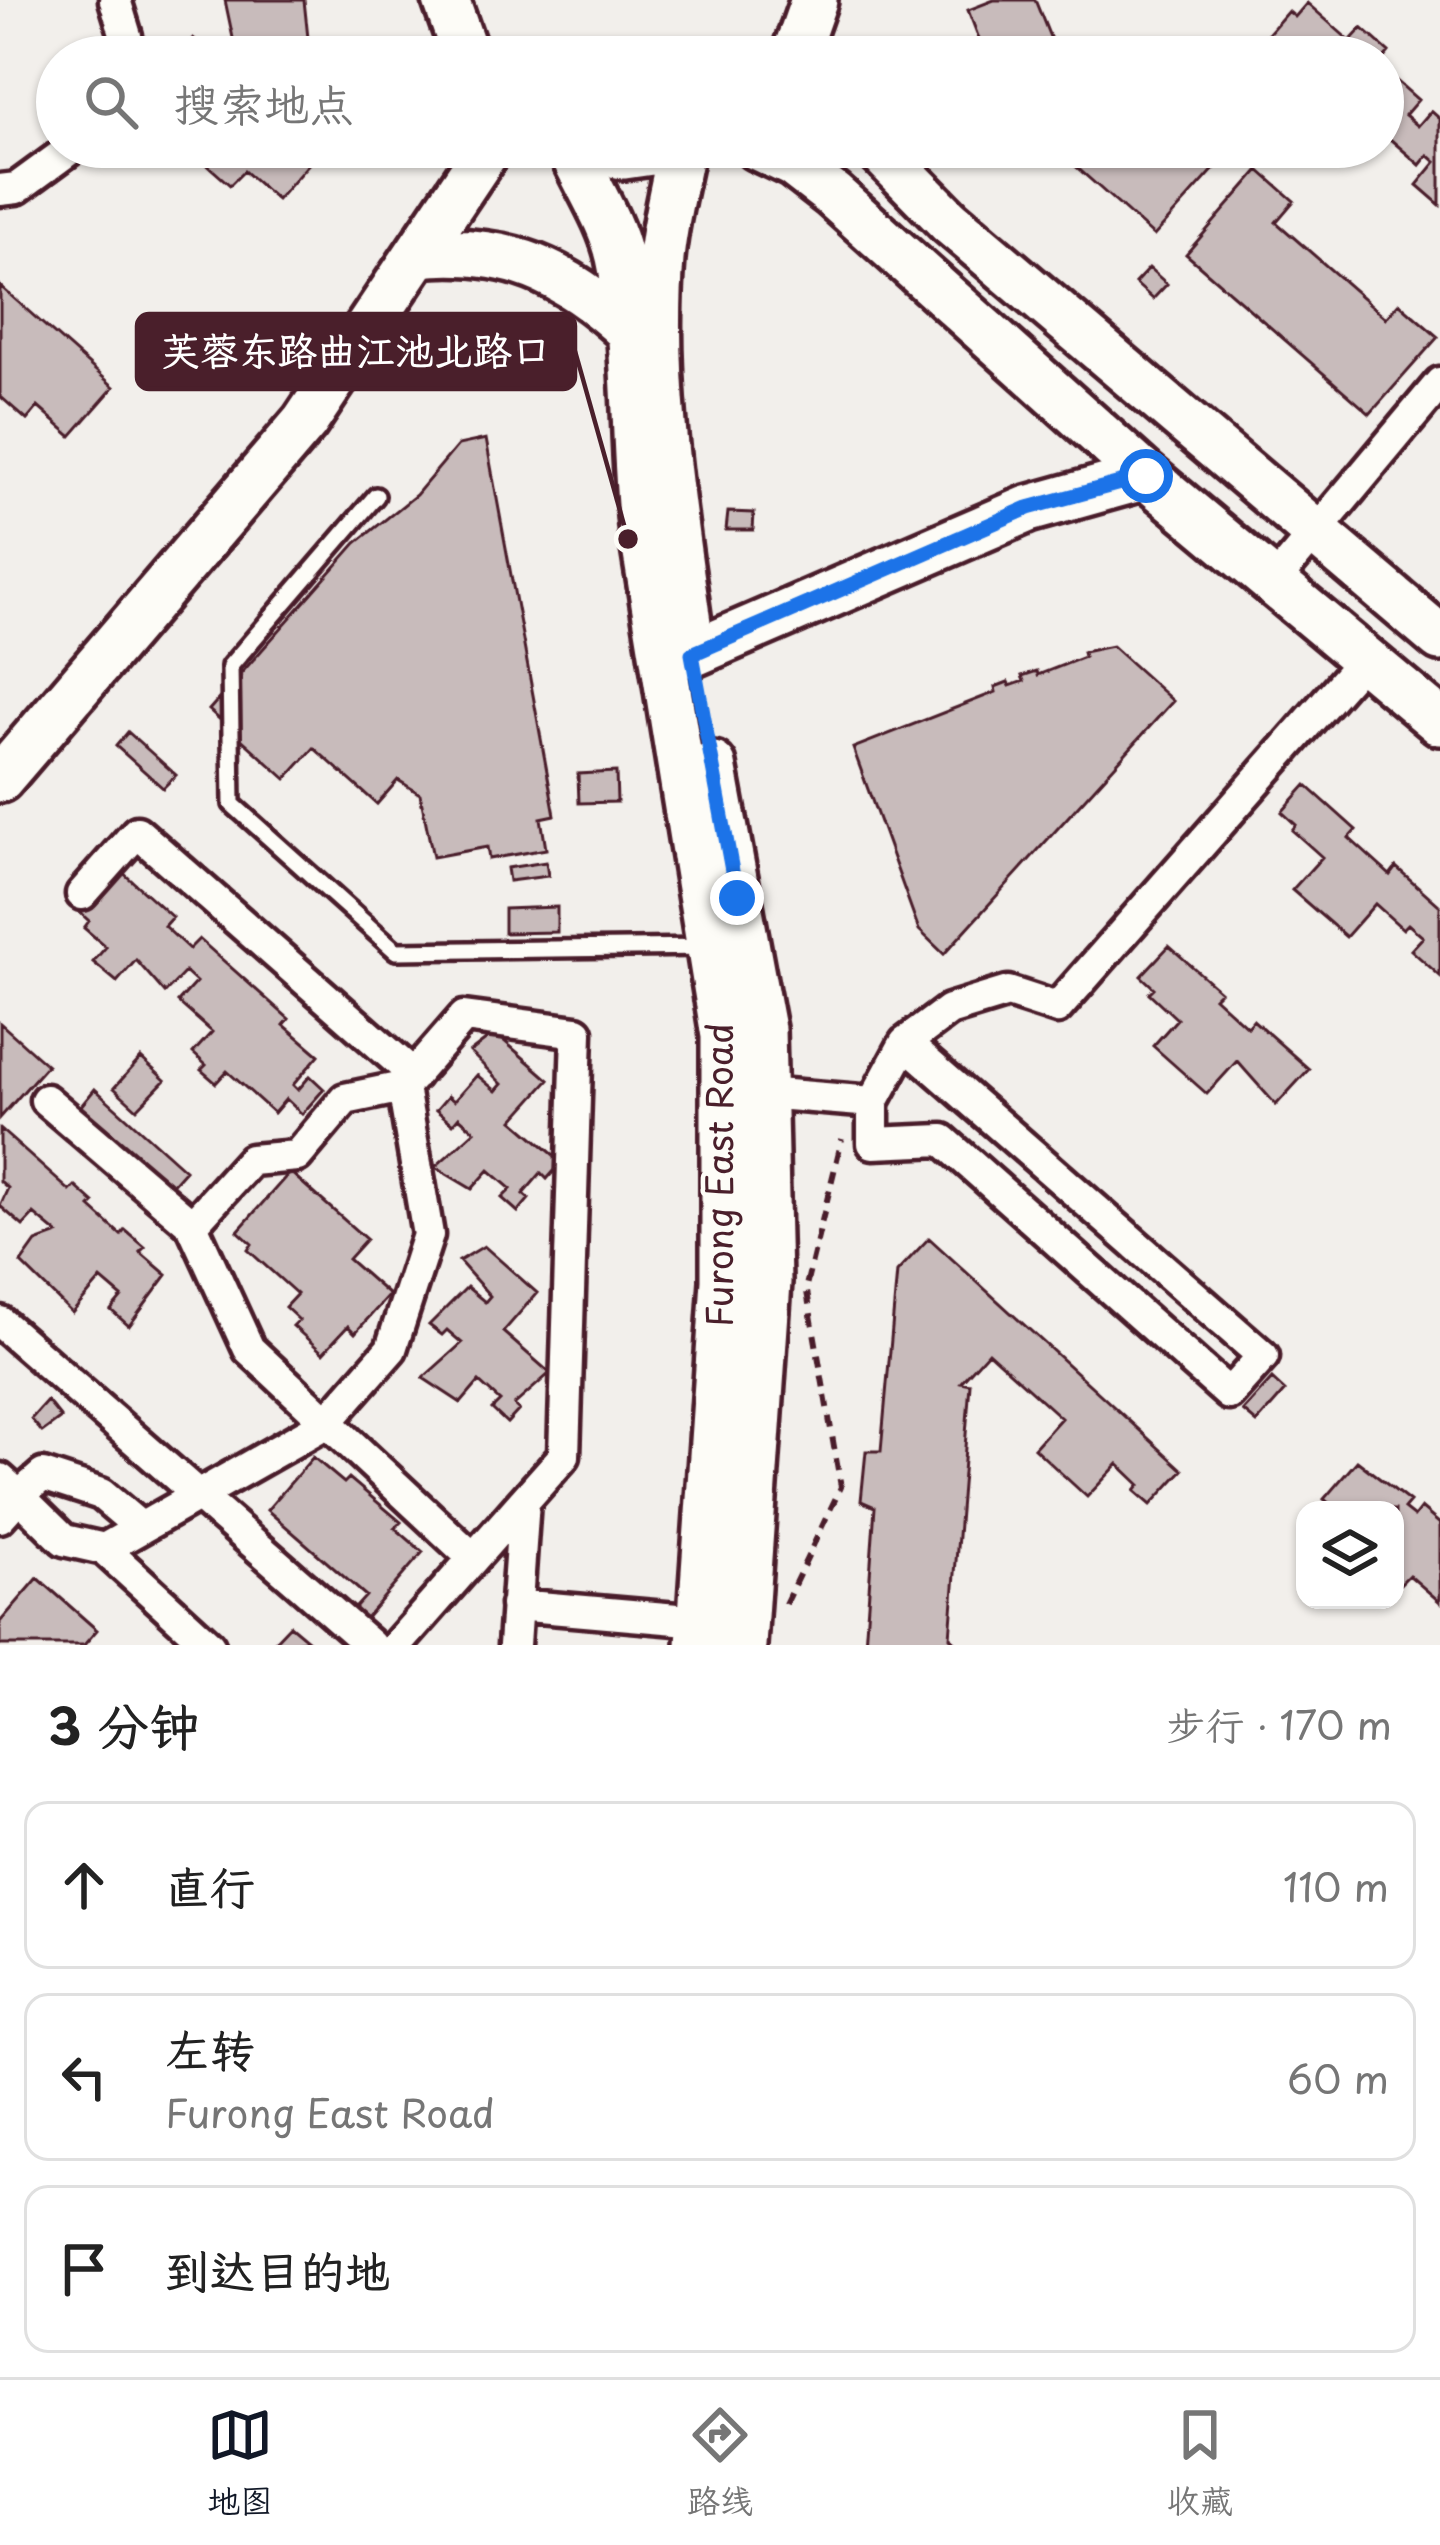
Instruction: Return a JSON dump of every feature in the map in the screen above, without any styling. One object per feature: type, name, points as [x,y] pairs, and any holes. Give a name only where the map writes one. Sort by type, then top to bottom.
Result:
[{"type":"main road","points":[[446,0],[459,36]]},
{"type":"main road","points":[[801,36],[814,0]]},
{"type":"main road","points":[[814,0],[823,36]]},
{"type":"main road","points":[[0,779],[305,422],[475,168]]},
{"type":"main road","name":"Furong East Road","points":[[580,168],[618,253],[630,332],[634,458],[644,535],[724,1036],[724,1280],[699,1633]]},
{"type":"main road","name":"Furong East Road","points":[[679,168],[662,258],[660,335],[669,484],[692,654],[761,1029],[768,1282],[742,1645]]},
{"type":"main road","points":[[798,168],[1146,476],[1440,722]]},
{"type":"main road","points":[[897,168],[949,221],[1440,638]]},
{"type":"main road","points":[[418,254],[467,249],[532,265],[585,289],[630,332]]},
{"type":"main road","points":[[692,654],[1028,508],[1146,476]]},
{"type":"street","points":[[115,0],[126,36]]},
{"type":"street","points":[[0,190],[17,188],[44,168]]},
{"type":"street","points":[[1273,583],[1440,383]]},
{"type":"street","points":[[862,1101],[905,1043],[949,1010],[1008,992],[1057,1008],[1363,660]]},
{"type":"street","points":[[82,894],[137,832],[409,1081],[428,1235],[391,1349],[326,1423],[104,1549]]},
{"type":"street","points":[[192,1225],[250,1160],[297,1156],[345,1099],[409,1081],[464,1017],[577,1032],[564,1456],[397,1645]]},
{"type":"street","points":[[862,1101],[873,1143],[943,1140],[1229,1394],[1263,1356],[905,1043]]},
{"type":"street","points":[[763,1093],[862,1101]]},
{"type":"street","points":[[46,1100],[192,1225],[249,1349],[473,1558]]},
{"type":"street","points":[[0,1322],[370,1645]]},
{"type":"street","points":[[141,1528],[101,1494],[43,1475],[6,1497],[64,1540],[104,1549],[209,1645]]},
{"type":"street","points":[[514,1645],[524,1501]]},
{"type":"street","points":[[517,1605],[699,1633]]},
{"type":"lane","points":[[376,496],[230,666],[232,804],[396,951],[710,947]]},
{"type":"path","points":[[780,1613],[841,1487],[806,1286],[862,1101]]},
{"type":"building","points":[[225,0],[304,0],[308,36],[233,36]]},
{"type":"building","points":[[994,0],[1035,0],[1050,36],[978,36],[968,10]]},
{"type":"building","points":[[1307,3],[1344,36],[1268,34],[1288,11],[1295,17]]},
{"type":"building","points":[[1404,88],[1418,100],[1405,115],[1418,126],[1431,111],[1440,119],[1440,205],[1417,185],[1436,162],[1428,155],[1420,165],[1404,151]]},
{"type":"building","points":[[211,168],[305,168],[277,200],[244,171],[230,185]]},
{"type":"building","points":[[1078,168],[1215,168],[1154,236]]},
{"type":"building","points":[[1259,170],[1294,201],[1276,222],[1386,318],[1399,303],[1438,337],[1370,414],[1186,254]]},
{"type":"building","points":[[1149,268],[1167,284],[1153,299],[1135,283]]},
{"type":"building","points":[[0,286],[114,387],[71,436],[38,407],[27,420],[0,396]]},
{"type":"building","points":[[486,439],[555,815],[541,818],[546,849],[489,859],[487,847],[433,857],[420,794],[398,780],[377,804],[314,748],[286,779],[209,710],[356,543],[416,495],[458,445]]},
{"type":"building","points":[[728,512],[754,513],[753,530],[726,530]]},
{"type":"building","points":[[1112,646],[1173,701],[944,954],[919,930],[853,748],[996,692],[995,687],[1024,681],[1022,676],[1037,671],[1038,675],[1084,657],[1083,652]]},
{"type":"building","points":[[128,732],[176,775],[163,788],[116,746]]},
{"type":"building","points":[[616,772],[617,802],[579,803],[578,774]]},
{"type":"building","points":[[1306,785],[1356,830],[1349,838],[1390,875],[1396,867],[1440,906],[1440,976],[1411,950],[1423,937],[1408,924],[1403,929],[1375,904],[1346,937],[1292,890],[1322,857],[1292,830],[1296,825],[1282,812]]},
{"type":"building","points":[[546,862],[548,876],[509,881],[507,868]]},
{"type":"building","points":[[120,870],[172,917],[164,926],[189,949],[199,939],[289,1019],[284,1025],[319,1055],[293,1085],[298,1090],[310,1076],[324,1089],[302,1114],[286,1099],[274,1113],[227,1071],[216,1083],[201,1070],[206,1065],[193,1053],[212,1032],[178,1002],[196,982],[185,972],[165,993],[136,960],[117,982],[93,962],[106,947],[84,928],[89,921],[74,907],[91,888]]},
{"type":"building","points":[[557,907],[557,932],[504,933],[504,909]]},
{"type":"building","points":[[1169,946],[1220,991],[1214,997],[1247,1027],[1253,1020],[1309,1069],[1276,1105],[1237,1061],[1207,1094],[1153,1046],[1177,1019],[1149,993],[1154,988],[1141,976]]},
{"type":"building","points":[[0,1023],[47,1065],[0,1118]]},
{"type":"building","points":[[495,1033],[549,1080],[513,1120],[562,1162],[547,1179],[541,1173],[523,1194],[529,1199],[518,1212],[502,1198],[511,1189],[489,1170],[472,1189],[435,1167],[475,1131],[459,1117],[453,1124],[436,1110],[448,1096],[454,1101],[477,1075],[496,1091],[502,1084],[470,1052]]},
{"type":"building","points":[[141,1058],[165,1080],[137,1109],[114,1088]]},
{"type":"building","points":[[95,1089],[185,1170],[170,1187],[80,1107]]},
{"type":"building","points":[[0,1129],[70,1191],[75,1186],[121,1235],[125,1230],[145,1247],[140,1252],[167,1275],[129,1326],[111,1310],[122,1297],[101,1279],[72,1313],[21,1263],[36,1242],[58,1234],[34,1214],[23,1226],[0,1206],[8,1188],[0,1181]]},
{"type":"building","points":[[290,1172],[366,1239],[348,1259],[389,1295],[355,1333],[348,1326],[323,1353],[293,1326],[299,1320],[285,1307],[297,1294],[248,1250],[252,1244],[238,1231]]},
{"type":"building","points":[[929,1238],[1183,1470],[1151,1505],[1135,1491],[1140,1485],[1118,1464],[1087,1497],[1034,1448],[1061,1418],[988,1352],[961,1382],[970,1384],[950,1637],[959,1645],[865,1645],[875,1507],[861,1501],[866,1451],[881,1451],[897,1272]]},
{"type":"building","points":[[484,1246],[537,1293],[503,1332],[550,1373],[514,1405],[519,1410],[507,1423],[492,1409],[500,1401],[479,1382],[461,1403],[423,1378],[462,1343],[447,1330],[442,1335],[429,1325],[467,1287],[485,1302],[490,1296],[459,1261]]},
{"type":"building","points":[[1272,1379],[1285,1391],[1257,1423],[1243,1411]]},
{"type":"building","points":[[47,1401],[61,1418],[42,1432],[31,1419]]},
{"type":"building","points":[[313,1457],[344,1483],[349,1478],[401,1522],[395,1528],[423,1552],[358,1627],[347,1617],[366,1596],[267,1510]]},
{"type":"building","points":[[1357,1461],[1410,1502],[1404,1509],[1404,1501],[1324,1499]]},
{"type":"building","points":[[1421,1508],[1440,1524],[1440,1602],[1409,1575],[1404,1580],[1404,1509],[1414,1517]]},
{"type":"building","points":[[38,1578],[97,1630],[84,1645],[0,1645],[0,1622]]},
{"type":"building","points":[[290,1625],[308,1640],[271,1645]]},
{"type":"place","name":"芙蓉东路曲江池北路口","points":[[628,539]]},
{"type":"route","points":[[737,898],[692,654],[1028,508],[1146,476]]}]
